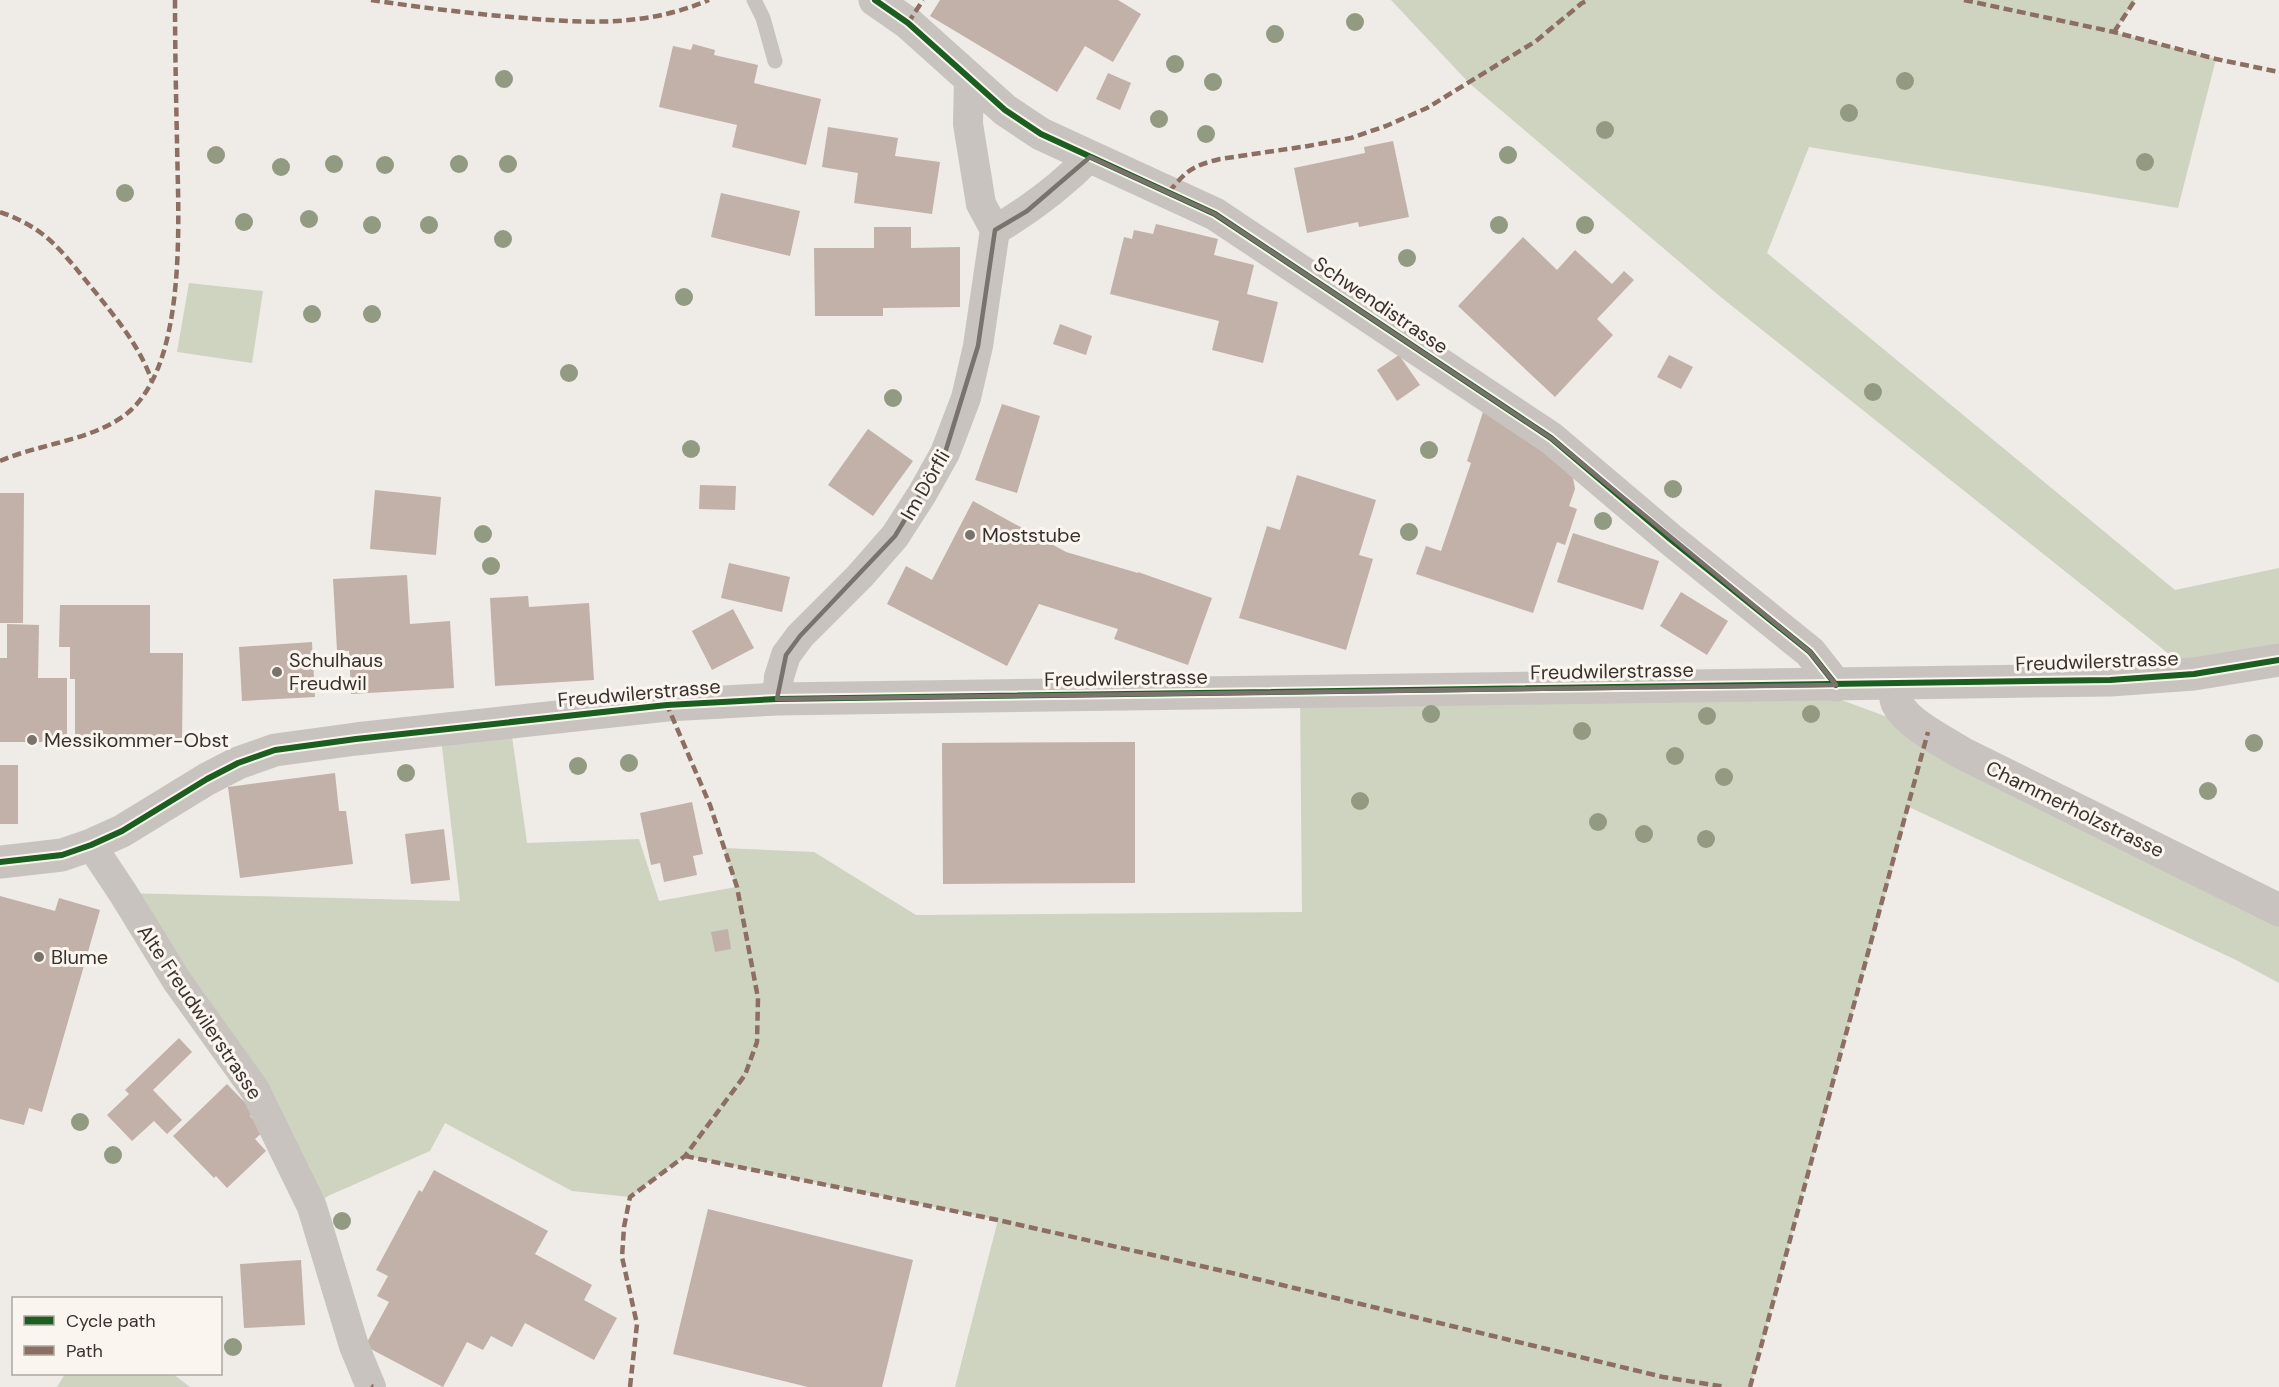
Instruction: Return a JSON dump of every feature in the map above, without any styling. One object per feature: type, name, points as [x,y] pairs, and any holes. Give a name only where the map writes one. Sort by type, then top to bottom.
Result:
[{"type":"street","name":"Schwendistrasse","points":[[876,0],[908,22],[1005,110],[1041,134],[1215,214],[1551,438],[1670,539],[1810,652],[1836,685]]},
{"type":"street","points":[[969,78],[968,124],[981,204],[995,230],[1027,211],[1071,176],[1090,157]]},
{"type":"street","name":"Im Dörfli","points":[[777,699],[779,677],[786,655],[800,636],[860,576],[895,536],[945,453],[966,398],[978,346],[995,230]]},
{"type":"street","name":"Freudwilerstrasse","points":[[0,862],[62,855],[91,845],[122,831],[207,779],[237,764],[275,750],[667,705],[777,699],[2110,680],[2194,674],[2279,660]]},
{"type":"street","name":"Chammerholzstrasse","points":[[1894,684],[1896,701],[1905,714],[1928,732],[1962,753],[2279,910]]},
{"type":"street","name":"Alte Freudwilerstrasse","points":[[91,845],[177,981],[255,1090],[312,1207],[354,1346],[371,1387]]},
{"type":"lane","points":[[754,0],[763,18],[775,61]]},
{"type":"highlighted area","points":[[1090,157],[1215,214],[1551,438],[1810,652],[1836,685],[1300,691],[777,699],[786,655],[800,636],[895,536],[945,453],[978,346],[995,230],[1027,211]]},
{"type":"green space","points":[[1391,0],[2135,0],[2114,32],[2216,59],[2178,208],[1809,147],[1767,253],[2175,590],[2279,568],[2279,660],[2194,674],[1722,298],[1469,83]]},
{"type":"green space","points":[[189,283],[263,291],[252,363],[177,352]]},
{"type":"green space","points":[[1300,691],[1828,695],[1928,732],[2279,910],[2279,983],[2236,960],[1909,807],[1750,1387],[955,1387],[998,1220],[685,1156],[630,1197],[572,1191],[445,1123],[430,1151],[328,1196],[312,1207],[123,893],[460,901],[440,730],[510,722],[527,843],[639,839],[659,901],[736,887],[724,848],[814,852],[916,915],[1302,912]]},
{"type":"green space","points":[[64,1375],[174,1375],[190,1387],[57,1387]]},
{"type":"building","points":[[940,0],[1118,0],[1141,14],[1113,62],[1085,46],[1057,92],[930,16]]},
{"type":"building","points":[[693,44],[715,50],[714,55],[758,65],[754,83],[821,99],[806,165],[732,147],[737,125],[659,107],[673,46],[691,50]]},
{"type":"building","points":[[1108,73],[1131,83],[1120,110],[1096,99]]},
{"type":"building","points":[[828,127],[898,138],[895,156],[940,162],[932,214],[854,203],[858,173],[822,167]]},
{"type":"building","points":[[1393,141],[1409,217],[1359,227],[1358,222],[1307,233],[1294,168],[1365,153],[1364,147]]},
{"type":"building","points":[[721,193],[800,211],[790,256],[711,237]]},
{"type":"building","points":[[1156,224],[1218,239],[1214,255],[1254,265],[1247,294],[1278,302],[1263,363],[1212,350],[1219,321],[1110,294],[1124,237],[1132,239],[1134,230],[1153,234]]},
{"type":"building","points":[[874,227],[911,227],[911,248],[960,247],[960,307],[883,308],[883,316],[815,316],[814,248],[874,248]]},
{"type":"building","points":[[1523,237],[1557,270],[1575,250],[1612,284],[1624,271],[1634,280],[1597,319],[1613,335],[1555,397],[1458,306]]},
{"type":"building","points":[[1060,324],[1092,336],[1086,355],[1053,344]]},
{"type":"building","points":[[1399,355],[1420,385],[1397,401],[1377,370]]},
{"type":"building","points":[[1669,355],[1693,367],[1681,389],[1657,377]]},
{"type":"building","points":[[1002,404],[1040,416],[1017,493],[975,480]]},
{"type":"building","points":[[1483,412],[1571,466],[1575,489],[1569,506],[1577,509],[1565,545],[1557,542],[1533,613],[1416,574],[1426,546],[1441,551],[1471,463],[1467,461]]},
{"type":"building","points":[[868,429],[913,461],[873,516],[828,485]]},
{"type":"building","points":[[1297,475],[1376,500],[1359,555],[1373,559],[1346,650],[1239,618],[1267,526],[1280,530]]},
{"type":"building","points":[[700,485],[736,486],[735,510],[699,509]]},
{"type":"building","points":[[375,490],[441,497],[436,555],[370,549]]},
{"type":"building","points":[[0,493],[24,493],[23,623],[0,623]]},
{"type":"building","points":[[973,501],[1066,552],[1138,572],[1212,598],[1188,665],[1114,639],[1118,629],[1039,604],[1007,666],[887,604],[906,566],[932,580]]},
{"type":"building","points":[[1573,533],[1659,561],[1643,610],[1557,582]]},
{"type":"building","points":[[729,563],[790,577],[782,612],[721,598]]},
{"type":"building","points":[[407,575],[410,624],[450,621],[454,688],[351,694],[349,651],[337,651],[333,579]]},
{"type":"building","points":[[1681,592],[1728,621],[1707,655],[1660,626]]},
{"type":"building","points":[[528,596],[529,607],[589,603],[594,680],[495,686],[490,598]]},
{"type":"building","points":[[60,605],[150,605],[150,653],[183,653],[182,743],[75,743],[75,679],[70,679],[70,647],[59,647]]},
{"type":"building","points":[[733,609],[754,648],[712,670],[692,631]]},
{"type":"building","points":[[7,624],[39,625],[38,678],[67,678],[67,742],[0,742],[0,658],[7,658]]},
{"type":"building","name":"Schulhaus Freudwil","points":[[312,642],[315,697],[242,701],[239,647]]},
{"type":"building","points":[[1135,742],[1135,883],[943,884],[942,743]]},
{"type":"building","points":[[0,765],[18,765],[18,824],[0,824]]},
{"type":"building","points":[[335,773],[339,811],[346,811],[353,864],[240,878],[228,787]]},
{"type":"building","points":[[692,802],[703,854],[693,856],[697,875],[664,882],[660,863],[651,865],[640,813]]},
{"type":"building","points":[[444,829],[450,880],[411,884],[405,834]]},
{"type":"building","points":[[0,896],[55,911],[59,898],[100,910],[42,1112],[29,1108],[24,1125],[0,1119]]},
{"type":"building","points":[[728,929],[731,949],[715,952],[711,932]]},
{"type":"building","points":[[179,1038],[192,1052],[153,1090],[182,1120],[167,1134],[154,1121],[132,1141],[107,1115],[129,1094],[125,1090]]},
{"type":"building","points":[[227,1084],[254,1112],[250,1116],[264,1131],[255,1139],[266,1151],[227,1188],[216,1176],[214,1178],[173,1136]]},
{"type":"building","points":[[434,1170],[548,1231],[535,1254],[592,1285],[584,1300],[617,1318],[594,1360],[525,1323],[512,1347],[491,1336],[483,1350],[467,1342],[443,1387],[365,1346],[389,1302],[377,1296],[388,1276],[376,1270],[419,1190],[422,1192]]},
{"type":"building","points":[[708,1209],[913,1260],[882,1387],[808,1387],[673,1354]]},
{"type":"building","points":[[301,1260],[305,1325],[244,1328],[240,1264]]},
{"type":"marked path","points":[[0,461],[86,435],[118,420],[131,410],[149,386],[162,356],[171,321],[178,244],[175,0]]},
{"type":"marked path","points":[[371,0],[442,10],[587,22],[660,15],[709,0]]},
{"type":"marked path","points":[[908,23],[923,0]]},
{"type":"marked path","points":[[1169,192],[1186,174],[1203,164],[1220,159],[1351,138],[1427,108],[1536,41],[1582,3],[1589,0]]},
{"type":"marked path","points":[[1964,0],[2114,32],[2216,59],[2279,72]]},
{"type":"marked path","points":[[2114,32],[2135,0]]},
{"type":"marked path","points":[[0,212],[34,228],[64,254],[126,332],[141,356],[152,381]]},
{"type":"marked path","points":[[630,1387],[637,1324],[622,1257],[624,1227],[630,1197],[685,1156],[745,1075],[757,1042],[758,998],[737,887],[710,805],[667,705]]},
{"type":"marked path","points":[[1750,1387],[1928,732]]},
{"type":"marked path","points":[[685,1156],[998,1220],[1232,1273],[1663,1377],[1726,1387]]},
{"type":"cycle path","points":[[875,0],[908,23],[1005,110],[1041,134],[1215,214],[1551,438],[1670,539],[1810,652],[1836,685]]},
{"type":"cycle path","points":[[0,862],[62,855],[91,845],[122,831],[207,779],[238,763],[275,750],[667,705],[777,699],[2110,680],[2194,674],[2279,660]]},
{"type":"place","name":"Moststube","points":[[970,535]]},
{"type":"place","name":"Schulhaus Freudwil","points":[[277,672]]},
{"type":"place","name":"Messikommer-Obst","points":[[32,740]]},
{"type":"place","name":"Blume","points":[[39,957]]}]
